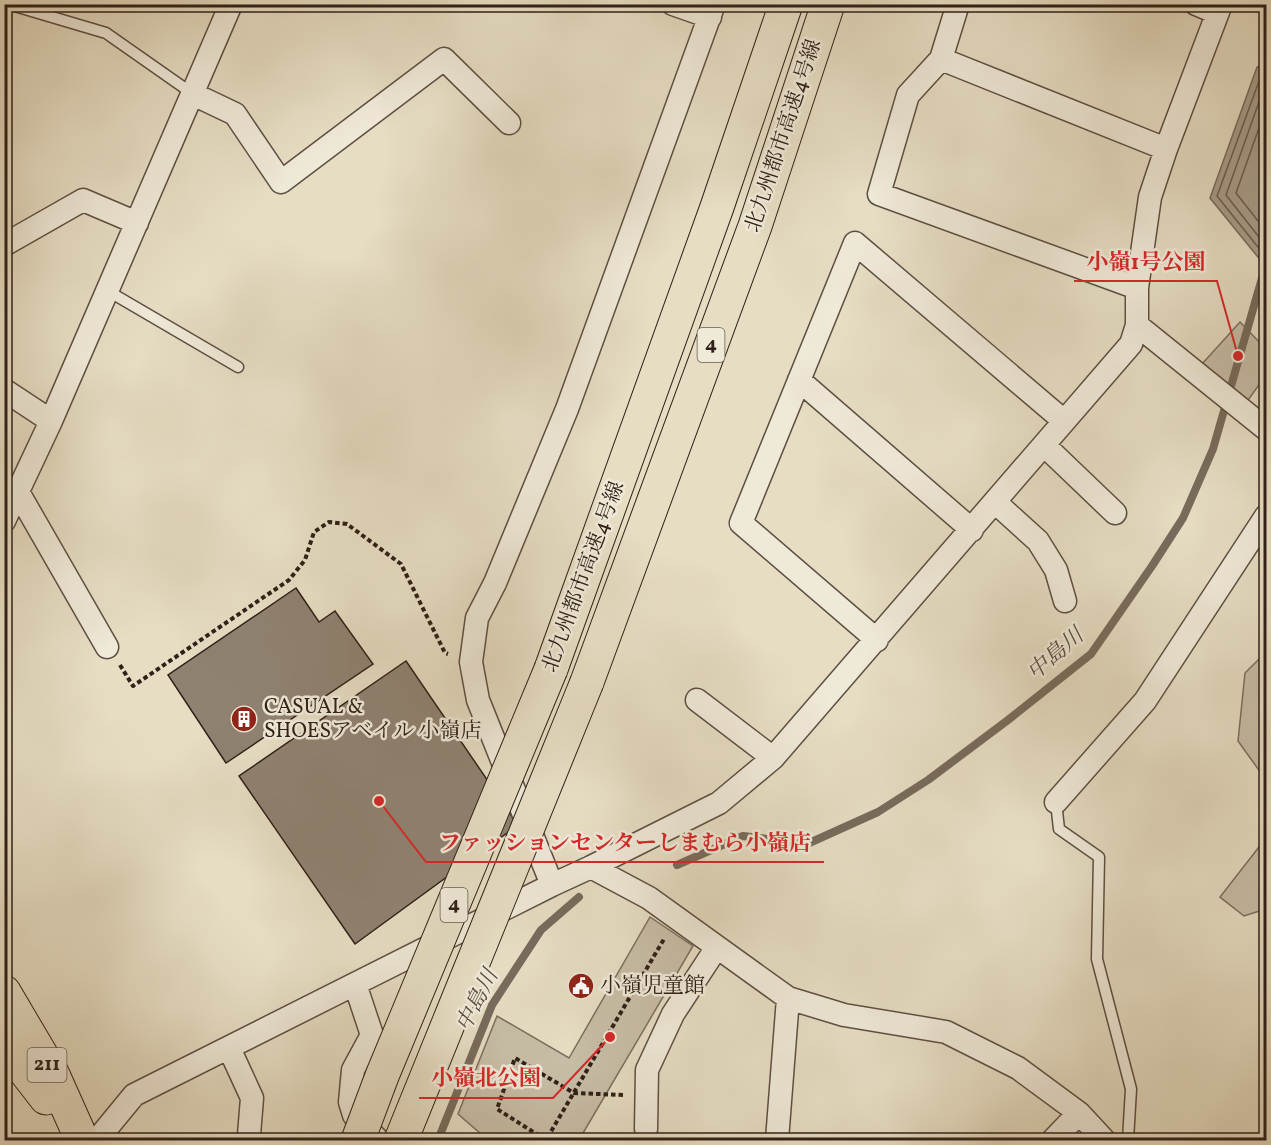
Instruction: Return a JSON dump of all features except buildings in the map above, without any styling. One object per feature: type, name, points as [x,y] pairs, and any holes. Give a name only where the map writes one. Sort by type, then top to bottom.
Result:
[{"type":"highway","name":"北九州都市高速4号線","points":[[358,1140],[382,1076],[551,669],[717,207],[786,4]]},
{"type":"highway","name":"北九州都市高速4号線","points":[[401,1140],[587,682],[755,226],[828,4]]},
{"type":"highway","name":"211","points":[[4,992],[53,1075],[80,1140]]},
{"type":"highway","name":"211","points":[[4,1044],[80,1140]]},
{"type":"street","points":[[4,521],[51,421],[231,4]]},
{"type":"street","points":[[552,885],[478,700],[471,662],[477,618],[495,583],[567,409],[712,11],[673,4]]},
{"type":"street","points":[[958,4],[941,59],[908,95],[879,194],[1137,288]]},
{"type":"street","points":[[97,1140],[134,1095],[719,803],[773,758],[1131,344],[1137,325],[1137,288],[1150,197],[1219,9],[1196,4]]},
{"type":"street","points":[[193,94],[235,114],[281,182],[444,59],[509,123]]},
{"type":"street","points":[[941,59],[1166,150]]},
{"type":"street","points":[[4,245],[83,200],[137,223]]},
{"type":"street","points":[[877,640],[741,523],[855,243],[1064,421]]},
{"type":"street","points":[[1137,325],[1266,429]]},
{"type":"street","points":[[799,380],[972,530]]},
{"type":"street","points":[[4,390],[51,421]]},
{"type":"street","points":[[1044,445],[1115,513]]},
{"type":"street","points":[[18,492],[108,647]]},
{"type":"street","points":[[995,502],[1038,542],[1056,570],[1065,601]]},
{"type":"street","points":[[1056,802],[1145,701],[1266,516]]},
{"type":"street","points":[[698,700],[773,758]]},
{"type":"street","points":[[591,867],[649,898],[788,998],[844,1015],[946,1032],[1018,1068],[1079,1113],[1104,1140]]},
{"type":"street","points":[[646,1129],[647,1070],[673,1014],[717,947]]},
{"type":"street","points":[[355,984],[372,1035],[353,1070],[350,1102],[354,1115],[378,1140]]},
{"type":"street","points":[[777,1140],[788,998]]},
{"type":"street","points":[[229,1048],[252,1098],[250,1140]]},
{"type":"street","points":[[1053,1140],[1079,1113]]},
{"type":"lane","points":[[8,4],[106,33],[193,94]]},
{"type":"lane","points":[[108,291],[238,367]]},
{"type":"lane","points":[[1056,802],[1059,829],[1099,856],[1097,959],[1131,1089],[1128,1140]]},
{"type":"path","points":[[108,647],[133,686],[289,580],[305,560],[314,532],[329,522],[347,524],[400,564],[445,653],[471,662]]},
{"type":"path","points":[[646,1096],[574,1093],[515,1058],[497,1109],[546,1140],[574,1093],[677,918]]},
{"type":"shaded area","points":[[1240,322],[1266,349],[1266,375],[1246,403],[1202,364]]},
{"type":"shaded area","points":[[1266,652],[1266,780],[1238,741],[1245,673]]},
{"type":"shaded area","points":[[1266,838],[1266,909],[1244,916],[1220,897]]},
{"type":"shaded area","points":[[650,917],[693,946],[579,1140],[488,1140],[458,1114],[497,1016],[569,1058]]},
{"type":"water","points":[[1266,64],[1266,267],[1210,198],[1257,67]]},
{"type":"waterway","name":"中島川","points":[[677,865],[743,836],[807,844],[878,812],[928,780],[1091,654],[1183,518],[1213,449],[1266,269]]},
{"type":"waterway","name":"中島川","points":[[438,1140],[492,1005],[541,930],[579,897]]},
{"type":"place","name":"小嶺1号公園","points":[[1238,356]]},
{"type":"place","name":"CASUAL & SHOESアベイル 小嶺店","points":[[244,719]]},
{"type":"place","name":"ファッションセンターしまむら小嶺店","points":[[379,801]]},
{"type":"place","name":"小嶺児童館","points":[[581,986]]},
{"type":"place","name":"小嶺北公園","points":[[610,1037]]}]
